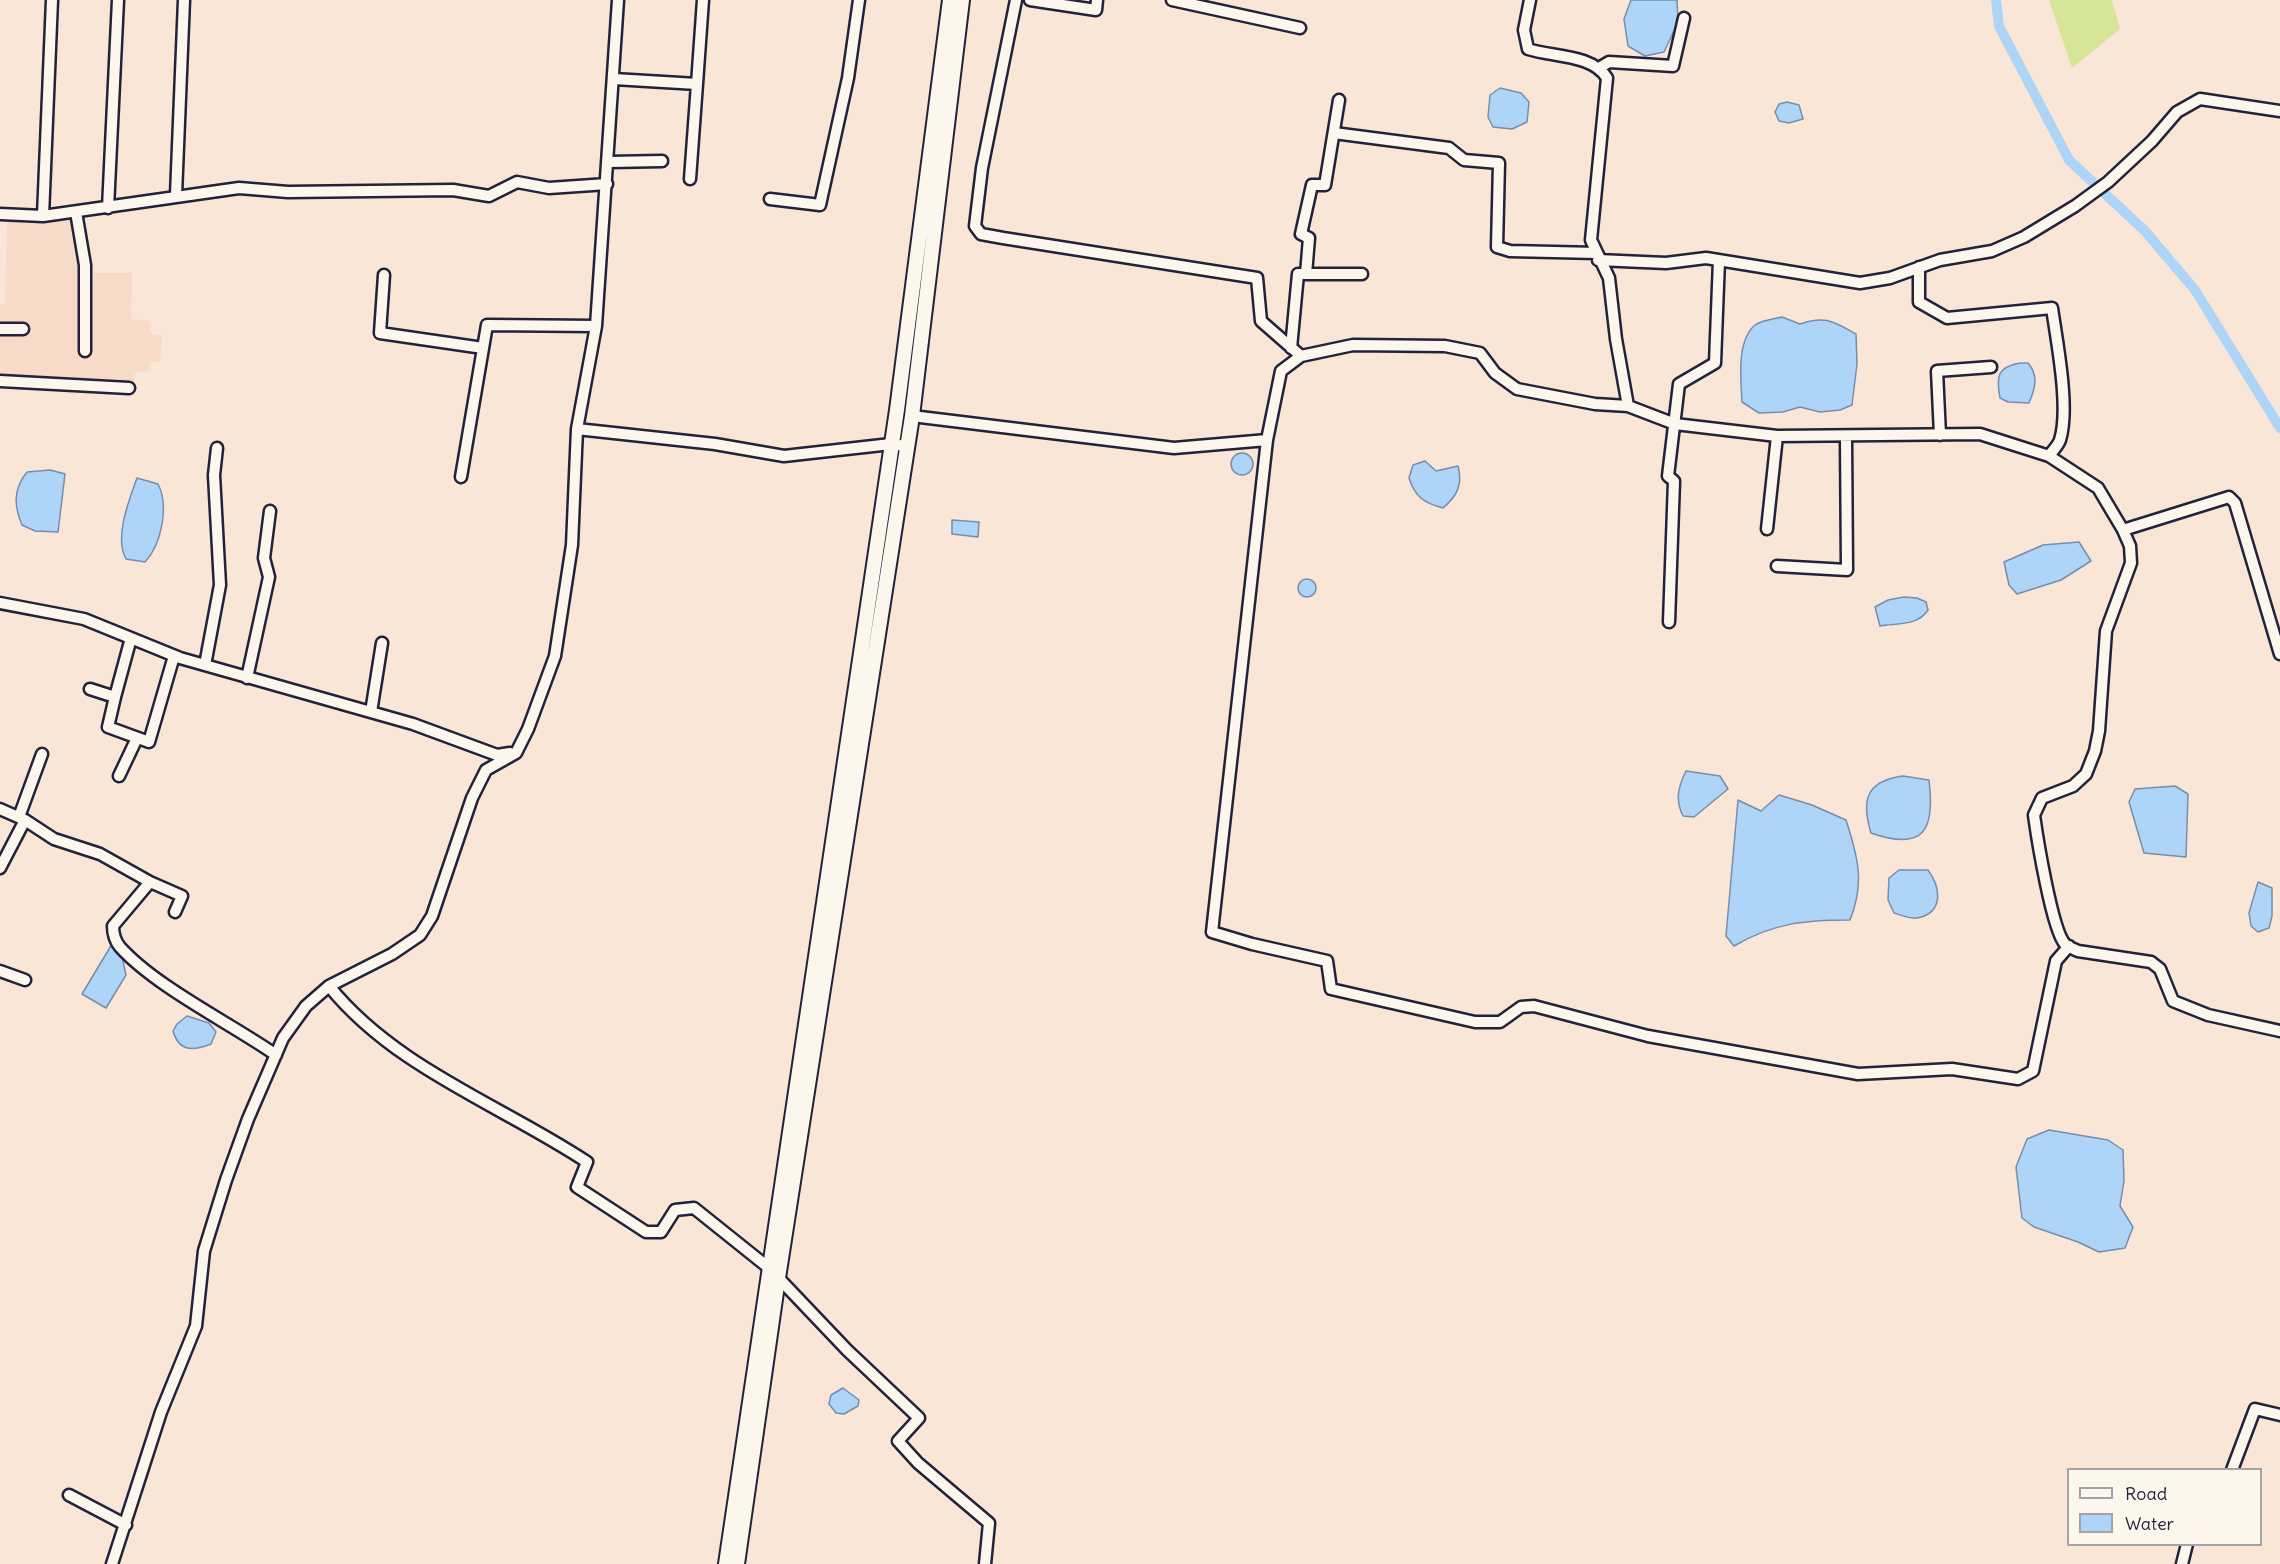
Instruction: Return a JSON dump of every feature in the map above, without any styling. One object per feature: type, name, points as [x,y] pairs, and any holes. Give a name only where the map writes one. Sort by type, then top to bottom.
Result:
[{"type":"main road","points":[[737,1564],[773,1273],[897,410],[950,0]]},
{"type":"main road","points":[[726,1564],[912,416],[962,0]]},
{"type":"street","points":[[43,216],[51,0]]},
{"type":"street","points":[[108,208],[118,0]]},
{"type":"street","points":[[176,195],[184,0]]},
{"type":"street","points":[[112,1564],[161,1412],[196,1326],[204,1251],[226,1180],[248,1119],[283,1038],[306,1006],[329,986],[392,954],[420,935],[432,916],[468,809],[486,770],[516,753],[528,729],[555,656],[572,545],[577,429],[596,326],[609,162],[618,0]]},
{"type":"street","points":[[690,179],[703,0]]},
{"type":"street","points":[[770,199],[820,205],[848,78],[859,0]]},
{"type":"street","points":[[1016,0],[982,168],[975,226],[981,234],[1257,278],[1262,321],[1301,356]]},
{"type":"street","points":[[1030,0],[1096,10],[1097,0]]},
{"type":"street","points":[[1172,0],[1300,28]]},
{"type":"street","points":[[1530,0],[1524,30],[1528,49],[1586,62],[1599,69],[1607,78],[1591,240],[1609,278],[1616,339],[1628,406]]},
{"type":"street","points":[[1599,69],[1609,62],[1673,66],[1684,18]]},
{"type":"street","points":[[614,79],[697,84]]},
{"type":"street","points":[[1334,133],[1449,148],[1464,160],[1499,163],[1497,247],[1509,251],[1666,263],[1706,258],[1860,283],[1890,278],[1919,267],[1992,251],[2024,237],[2090,196],[2108,182],[2152,141],[2177,112],[2200,99],[2280,111]]},
{"type":"street","points":[[1305,274],[1309,238],[1301,234],[1312,185],[1325,185],[1339,100]]},
{"type":"street","points":[[609,162],[662,161]]},
{"type":"street","points":[[0,214],[43,216],[108,208],[176,195],[240,188],[288,192],[453,190],[489,196],[517,182],[549,188],[607,184]]},
{"type":"street","points":[[76,212],[85,265],[85,351]]},
{"type":"street","points":[[1669,622],[1674,481],[1668,476],[1679,384],[1715,363],[1719,260]]},
{"type":"street","points":[[1919,267],[1919,302],[1947,318],[2052,308],[2060,367],[2062,419],[2059,442],[2049,456]]},
{"type":"street","points":[[1291,348],[1298,274],[1362,274]]},
{"type":"street","points":[[384,275],[380,333],[483,348]]},
{"type":"street","points":[[460,477],[487,325],[596,326]]},
{"type":"street","points":[[0,329],[23,329]]},
{"type":"street","points":[[2069,946],[2056,961],[2033,1071],[2018,1079],[1952,1069],[1858,1074],[1648,1036],[1534,1006],[1521,1007],[1500,1023],[1475,1022],[1331,989],[1328,961],[1252,944],[1212,932],[1267,440],[1281,371],[1301,356],[1353,345],[1445,346],[1480,353],[1495,372],[1517,389],[1595,404],[1628,406],[1675,423],[1777,436],[1846,438],[1980,434],[2049,456],[2098,488],[2123,530],[2130,546],[2131,563],[2106,631],[2095,751],[2081,781],[2042,798],[2034,815],[2056,927],[2069,946],[2078,951],[2151,962],[2160,969],[2173,1001],[2208,1015],[2280,1031]]},
{"type":"street","points":[[1940,435],[1937,371],[1990,367]]},
{"type":"street","points":[[0,381],[129,388]]},
{"type":"street","points":[[912,416],[1174,448],[1267,440]]},
{"type":"street","points":[[577,429],[715,444],[784,456],[891,444],[906,446]]},
{"type":"street","points":[[1767,529],[1777,436]]},
{"type":"street","points":[[1777,566],[1847,570],[1846,438]]},
{"type":"street","points":[[205,665],[220,585],[214,475],[217,448]]},
{"type":"street","points":[[2123,530],[2229,496],[2235,503],[2280,654]]},
{"type":"street","points":[[247,678],[269,577],[264,558],[270,511]]},
{"type":"street","points":[[0,603],[84,619],[174,656],[371,712],[497,754],[516,753]]},
{"type":"street","points":[[131,638],[108,727],[149,742],[174,656]]},
{"type":"street","points":[[371,712],[382,643]]},
{"type":"street","points":[[90,689],[115,697]]},
{"type":"street","points":[[119,776],[137,738]]},
{"type":"street","points":[[0,868],[22,818],[42,754]]},
{"type":"street","points":[[0,809],[22,818],[54,839],[100,854],[150,882],[182,896],[175,912]]},
{"type":"street","points":[[150,882],[113,926],[113,935],[120,946],[158,979],[276,1055]]},
{"type":"street","points":[[0,971],[25,980]]},
{"type":"street","points":[[329,986],[350,1012],[376,1035],[477,1098],[587,1162],[577,1186],[646,1232],[660,1232],[675,1210],[694,1208],[773,1273],[847,1350],[919,1418],[898,1441],[918,1463],[989,1523],[985,1564]]},
{"type":"street","points":[[2233,1468],[2255,1409],[2280,1415]]},
{"type":"street","points":[[69,1495],[126,1525]]},
{"type":"street","points":[[2182,1564],[2187,1546]]},
{"type":"shaded area","points":[[82,214],[91,273],[132,273],[131,319],[150,321],[150,333],[162,336],[160,362],[149,361],[149,371],[135,373],[133,390],[0,382],[0,304],[5,304],[7,222]]},
{"type":"green space","points":[[2049,0],[2112,0],[2120,29],[2072,68]]},
{"type":"water","points":[[1631,0],[1677,0],[1678,22],[1664,52],[1645,56],[1628,46],[1624,19]]},
{"type":"water","points":[[1500,88],[1521,93],[1529,102],[1527,122],[1512,129],[1493,127],[1488,117],[1490,95]]},
{"type":"water","points":[[1787,102],[1799,105],[1803,119],[1789,123],[1779,121],[1775,112],[1779,104]]},
{"type":"water","points":[[1782,317],[1800,324],[1817,320],[1830,321],[1856,334],[1857,364],[1852,405],[1840,410],[1820,412],[1800,407],[1783,412],[1759,413],[1742,402],[1742,351],[1749,332],[1755,325]]},
{"type":"water","points":[[2028,363],[2034,372],[2034,387],[2029,403],[2008,402],[2000,398],[1998,384],[2000,374],[2007,367]]},
{"type":"water","points":[[1242,453],[1250,456],[1253,464],[1250,472],[1242,475],[1234,472],[1231,464],[1234,456]]},
{"type":"water","points":[[1425,461],[1436,471],[1458,466],[1460,479],[1458,490],[1443,508],[1421,498],[1411,485],[1409,478],[1413,465]]},
{"type":"water","points":[[50,470],[65,474],[58,532],[35,531],[22,525],[17,511],[17,491],[27,472]]},
{"type":"water","points":[[137,478],[158,484],[163,503],[162,524],[156,545],[145,562],[126,559],[122,541],[124,519]]},
{"type":"water","points":[[952,520],[979,522],[978,537],[952,534]]},
{"type":"water","points":[[2079,542],[2091,561],[2061,580],[2017,594],[2009,585],[2004,562],[2043,545]]},
{"type":"water","points":[[1307,579],[1313,582],[1316,588],[1313,594],[1307,597],[1301,594],[1298,588],[1301,582]]},
{"type":"water","points":[[1904,597],[1917,598],[1926,602],[1928,610],[1919,619],[1913,621],[1880,626],[1875,607],[1888,600]]},
{"type":"water","points":[[1686,771],[1720,776],[1728,789],[1694,817],[1683,816],[1678,799],[1679,788]]},
{"type":"water","points":[[1903,776],[1929,780],[1928,823],[1915,838],[1904,840],[1871,833],[1867,811],[1869,794],[1881,782]]},
{"type":"water","points":[[2175,786],[2188,794],[2186,857],[2144,853],[2129,802],[2135,789]]},
{"type":"water","points":[[1779,795],[1812,805],[1846,820],[1858,870],[1855,907],[1850,920],[1790,924],[1762,932],[1734,946],[1726,936],[1738,800],[1761,811]]},
{"type":"water","points":[[1899,870],[1928,870],[1936,884],[1937,892],[1936,905],[1932,911],[1917,918],[1894,913],[1888,900],[1889,878]]},
{"type":"water","points":[[2258,882],[2272,888],[2272,916],[2269,928],[2258,932],[2251,926],[2249,913]]},
{"type":"water","points":[[112,944],[122,957],[126,975],[106,1008],[82,994]]},
{"type":"water","points":[[187,1016],[209,1023],[216,1032],[211,1044],[188,1048],[179,1043],[173,1031],[177,1024]]},
{"type":"water","points":[[2049,1130],[2108,1140],[2123,1150],[2124,1181],[2120,1206],[2133,1227],[2125,1248],[2099,1252],[2034,1227],[2022,1218],[2016,1167],[2027,1139]]},
{"type":"water","points":[[843,1388],[859,1400],[858,1406],[844,1414],[836,1413],[829,1404],[831,1395]]},
{"type":"waterway","points":[[1996,0],[1999,26],[2069,160],[2145,231],[2195,290],[2280,428]]}]
